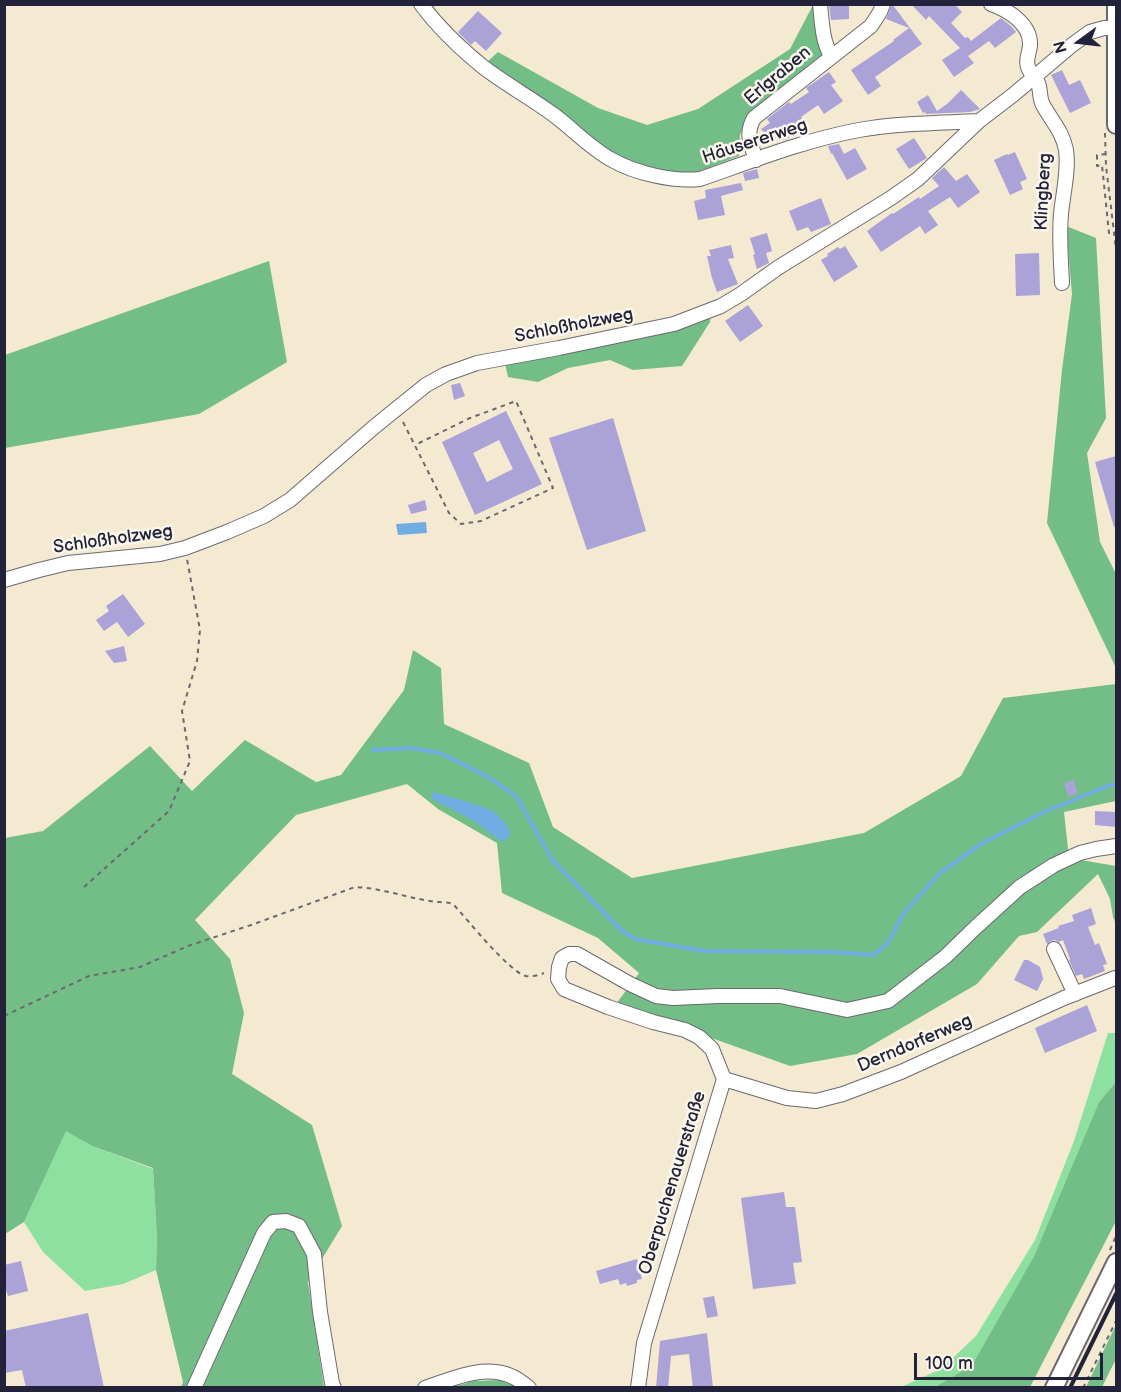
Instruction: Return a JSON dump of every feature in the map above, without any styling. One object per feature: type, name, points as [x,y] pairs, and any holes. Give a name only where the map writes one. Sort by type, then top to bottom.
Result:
[{"type":"main road","points":[[1116,4],[1116,125]]},
{"type":"main road","points":[[1054,1388],[1116,1262]]},
{"type":"street","name":"Häusererweg","points":[[421,4],[454,41],[484,67],[555,116],[610,160],[631,169],[670,178],[690,180],[700,178],[830,136],[860,130],[902,125],[979,121]]},
{"type":"street","name":"Erlgraben","points":[[820,4],[823,37],[831,56]]},
{"type":"street","name":"Erlgraben","points":[[756,160],[748,135],[749,126],[754,118],[871,26],[883,4]]},
{"type":"street","points":[[991,4],[1023,24],[1030,45],[1027,58],[1028,67],[1034,76]]},
{"type":"street","name":"Schloßholzweg","points":[[4,580],[68,563],[160,554],[185,548],[227,532],[264,516],[290,500],[396,409],[426,385],[446,374],[477,363],[674,324],[721,306],[918,179],[979,121],[1090,32],[1115,28]]},
{"type":"street","name":"Klingberg","points":[[1034,76],[1042,105],[1058,126],[1066,149],[1059,241],[1062,283]]},
{"type":"street","points":[[558,979],[562,958],[569,954],[577,954],[656,996],[673,998],[780,996],[847,1010],[869,1006],[888,1001],[911,985],[945,957],[1020,887],[1054,865],[1080,853],[1116,846]]},
{"type":"street","points":[[1054,949],[1075,994]]},
{"type":"street","name":"Derndorferweg","points":[[724,1079],[787,1098],[816,1101],[843,1094],[902,1072],[1114,978]]},
{"type":"street","name":"Oberpuchenauerstraße","points":[[558,979],[564,989],[599,1004],[684,1030],[699,1037],[712,1049],[724,1079],[644,1343],[638,1388]]},
{"type":"street","points":[[194,1388],[264,1233],[273,1222],[286,1221],[299,1226],[314,1254],[320,1312],[334,1388]]},
{"type":"street","points":[[425,1388],[460,1376],[489,1371],[512,1376],[529,1388]]},
{"type":"path","points":[[1106,154],[1097,155],[1097,166],[1102,165],[1109,233],[1113,233]]},
{"type":"path","points":[[396,409],[449,513],[461,524],[481,521],[553,488],[516,401],[470,418],[415,445]]},
{"type":"path","points":[[84,887],[169,811],[190,761],[182,711],[197,661],[200,630],[185,548]]},
{"type":"path","points":[[4,1016],[89,976],[140,967],[188,946],[355,887],[368,887],[432,902],[444,901],[453,904],[511,967],[525,976],[538,976],[550,970],[558,979]]},
{"type":"path","points":[[1083,1388],[1116,1321]]},
{"type":"green space","points":[[813,5],[823,54],[749,115],[740,135],[739,156],[689,175],[633,165],[609,153],[486,63],[498,52],[598,108],[647,125],[698,109],[790,49]]},
{"type":"green space","points":[[1066,226],[1096,238],[1106,418],[1087,453],[1100,542],[1116,574],[1116,668],[1047,523],[1072,294]]},
{"type":"green space","points":[[269,261],[287,362],[199,414],[5,448],[5,355]]},
{"type":"green space","points":[[711,313],[710,322],[682,366],[633,370],[610,360],[568,368],[538,382],[508,377],[505,363]]},
{"type":"green space","points":[[413,650],[441,668],[444,724],[529,763],[553,827],[632,878],[864,833],[961,776],[1003,698],[1116,684],[1116,801],[1064,812],[1069,858],[1116,866],[1116,924],[1110,899],[1098,874],[1037,932],[1019,936],[977,984],[857,1054],[790,1066],[616,1004],[639,973],[598,938],[502,893],[497,843],[438,809],[407,784],[296,815],[195,920],[230,959],[244,1013],[232,1074],[312,1125],[342,1226],[308,1282],[324,1387],[181,1387],[183,1382],[156,1270],[157,1238],[153,1168],[92,1146],[66,1131],[24,1222],[5,1234],[5,838],[43,831],[150,746],[192,791],[245,740],[316,782],[341,775],[404,690]]},
{"type":"green space","points":[[1108,1033],[1116,1033],[1116,1082],[1099,1102],[1034,1256],[972,1365],[935,1387],[899,1388],[941,1369],[976,1336],[1035,1240],[1074,1141]]},
{"type":"green space","points":[[1116,1082],[1116,1221],[1030,1387],[935,1387],[972,1365],[1034,1256],[1099,1102]]},
{"type":"green space","points":[[66,1130],[92,1146],[153,1169],[157,1238],[156,1270],[123,1284],[85,1291],[43,1252],[24,1222]]},
{"type":"green space","points":[[1116,1325],[1116,1359],[1102,1387],[1086,1387]]},
{"type":"green space","points":[[501,1380],[516,1387],[450,1388],[473,1381]]},
{"type":"water","points":[[426,522],[427,533],[398,535],[396,524]]},
{"type":"water","points":[[432,792],[495,812],[507,826],[510,835],[505,841],[499,840],[474,821],[432,799]]},
{"type":"building","points":[[829,4],[849,4],[849,19],[831,20]]},
{"type":"building","points":[[892,4],[922,44],[875,77],[881,86],[868,95],[851,70],[909,28],[886,19]]},
{"type":"building","points":[[911,4],[954,4],[962,12],[951,23],[971,41],[1001,18],[1016,32],[995,48],[989,41],[968,56],[974,63],[954,77],[942,60],[960,48],[929,16],[926,20]]},
{"type":"building","points":[[478,11],[502,33],[486,51],[475,41],[471,45],[458,32]]},
{"type":"building","points":[[1062,70],[1069,85],[1080,80],[1091,103],[1070,113],[1051,75]]},
{"type":"building","points":[[829,72],[836,82],[831,85],[843,101],[824,114],[818,105],[801,117],[806,124],[786,140],[780,135],[771,142],[761,129],[770,123],[767,119],[789,102],[791,104],[809,92],[806,88]]},
{"type":"building","points":[[961,90],[980,109],[970,112],[926,114],[917,102],[928,95],[937,111]]},
{"type":"building","points":[[914,138],[927,158],[909,169],[896,149]]},
{"type":"building","points":[[839,144],[844,154],[855,148],[867,169],[847,180],[828,146]]},
{"type":"building","points":[[1015,152],[1027,179],[1020,182],[1023,189],[1010,195],[994,160]]},
{"type":"building","points":[[944,167],[956,181],[967,174],[980,192],[958,208],[950,197],[928,211],[938,225],[925,234],[920,226],[881,252],[867,231],[892,213],[919,197],[920,199],[939,186],[932,178]]},
{"type":"building","points":[[757,169],[759,178],[745,181],[743,173]]},
{"type":"building","points":[[741,183],[743,190],[721,196],[725,215],[698,220],[694,201],[706,198],[705,190]]},
{"type":"building","points":[[821,198],[831,224],[811,232],[808,227],[797,231],[789,211]]},
{"type":"building","points":[[767,233],[772,251],[766,253],[769,263],[757,269],[750,238]]},
{"type":"building","points":[[731,245],[734,258],[728,259],[738,284],[717,292],[707,256],[711,256],[709,250]]},
{"type":"building","points":[[845,246],[858,267],[834,282],[821,260],[838,247],[840,249]]},
{"type":"building","points":[[1039,253],[1040,295],[1016,296],[1015,254]]},
{"type":"building","points":[[748,305],[763,326],[740,342],[725,321]]},
{"type":"building","points":[[460,383],[465,396],[454,400],[451,385]]},
{"type":"building","points":[[506,411],[542,484],[475,515],[442,442]],"holes":[[[499,440],[513,469],[487,482],[473,453]]]},
{"type":"building","points":[[613,418],[646,531],[587,550],[549,438]]},
{"type":"building","points":[[1116,456],[1116,527],[1114,527],[1095,462]]},
{"type":"building","points":[[425,500],[427,510],[411,514],[408,505]]},
{"type":"building","points":[[123,594],[145,624],[128,637],[117,622],[104,631],[96,620],[109,611],[106,606]]},
{"type":"building","points":[[124,646],[127,661],[114,663],[105,651]]},
{"type":"building","points":[[1074,780],[1078,794],[1068,796],[1064,783]]},
{"type":"building","points":[[1095,811],[1116,812],[1116,827],[1095,825]]},
{"type":"building","points":[[1091,908],[1096,924],[1088,927],[1095,945],[1099,943],[1107,964],[1103,965],[1105,971],[1084,979],[1082,974],[1076,976],[1063,940],[1051,941],[1047,944],[1043,934],[1074,921],[1072,915]]},
{"type":"building","points":[[1024,960],[1040,967],[1043,979],[1037,991],[1014,980]]},
{"type":"building","points":[[1087,1005],[1097,1031],[1045,1053],[1035,1028]]},
{"type":"building","points":[[784,1192],[786,1207],[795,1207],[802,1262],[793,1263],[796,1284],[753,1289],[741,1198]]},
{"type":"building","points":[[637,1259],[642,1279],[637,1280],[637,1283],[627,1286],[626,1283],[620,1285],[618,1279],[600,1284],[596,1271]]},
{"type":"building","points":[[21,1261],[28,1291],[8,1296],[4,1284],[4,1265]]},
{"type":"building","points":[[714,1296],[718,1316],[707,1318],[703,1298]]},
{"type":"building","points":[[88,1313],[104,1388],[26,1388],[22,1370],[4,1373],[4,1331]]},
{"type":"building","points":[[707,1333],[713,1388],[693,1388],[689,1354],[671,1356],[668,1388],[656,1388],[660,1341]]},
{"type":"waterway","points":[[373,750],[412,748],[440,753],[488,777],[516,796],[553,861],[620,929],[635,939],[704,951],[831,952],[874,955],[887,944],[904,913],[940,873],[981,844],[1042,813],[1110,785],[1116,786]]},
{"type":"railway","points":[[1070,1388],[1116,1294]]}]
